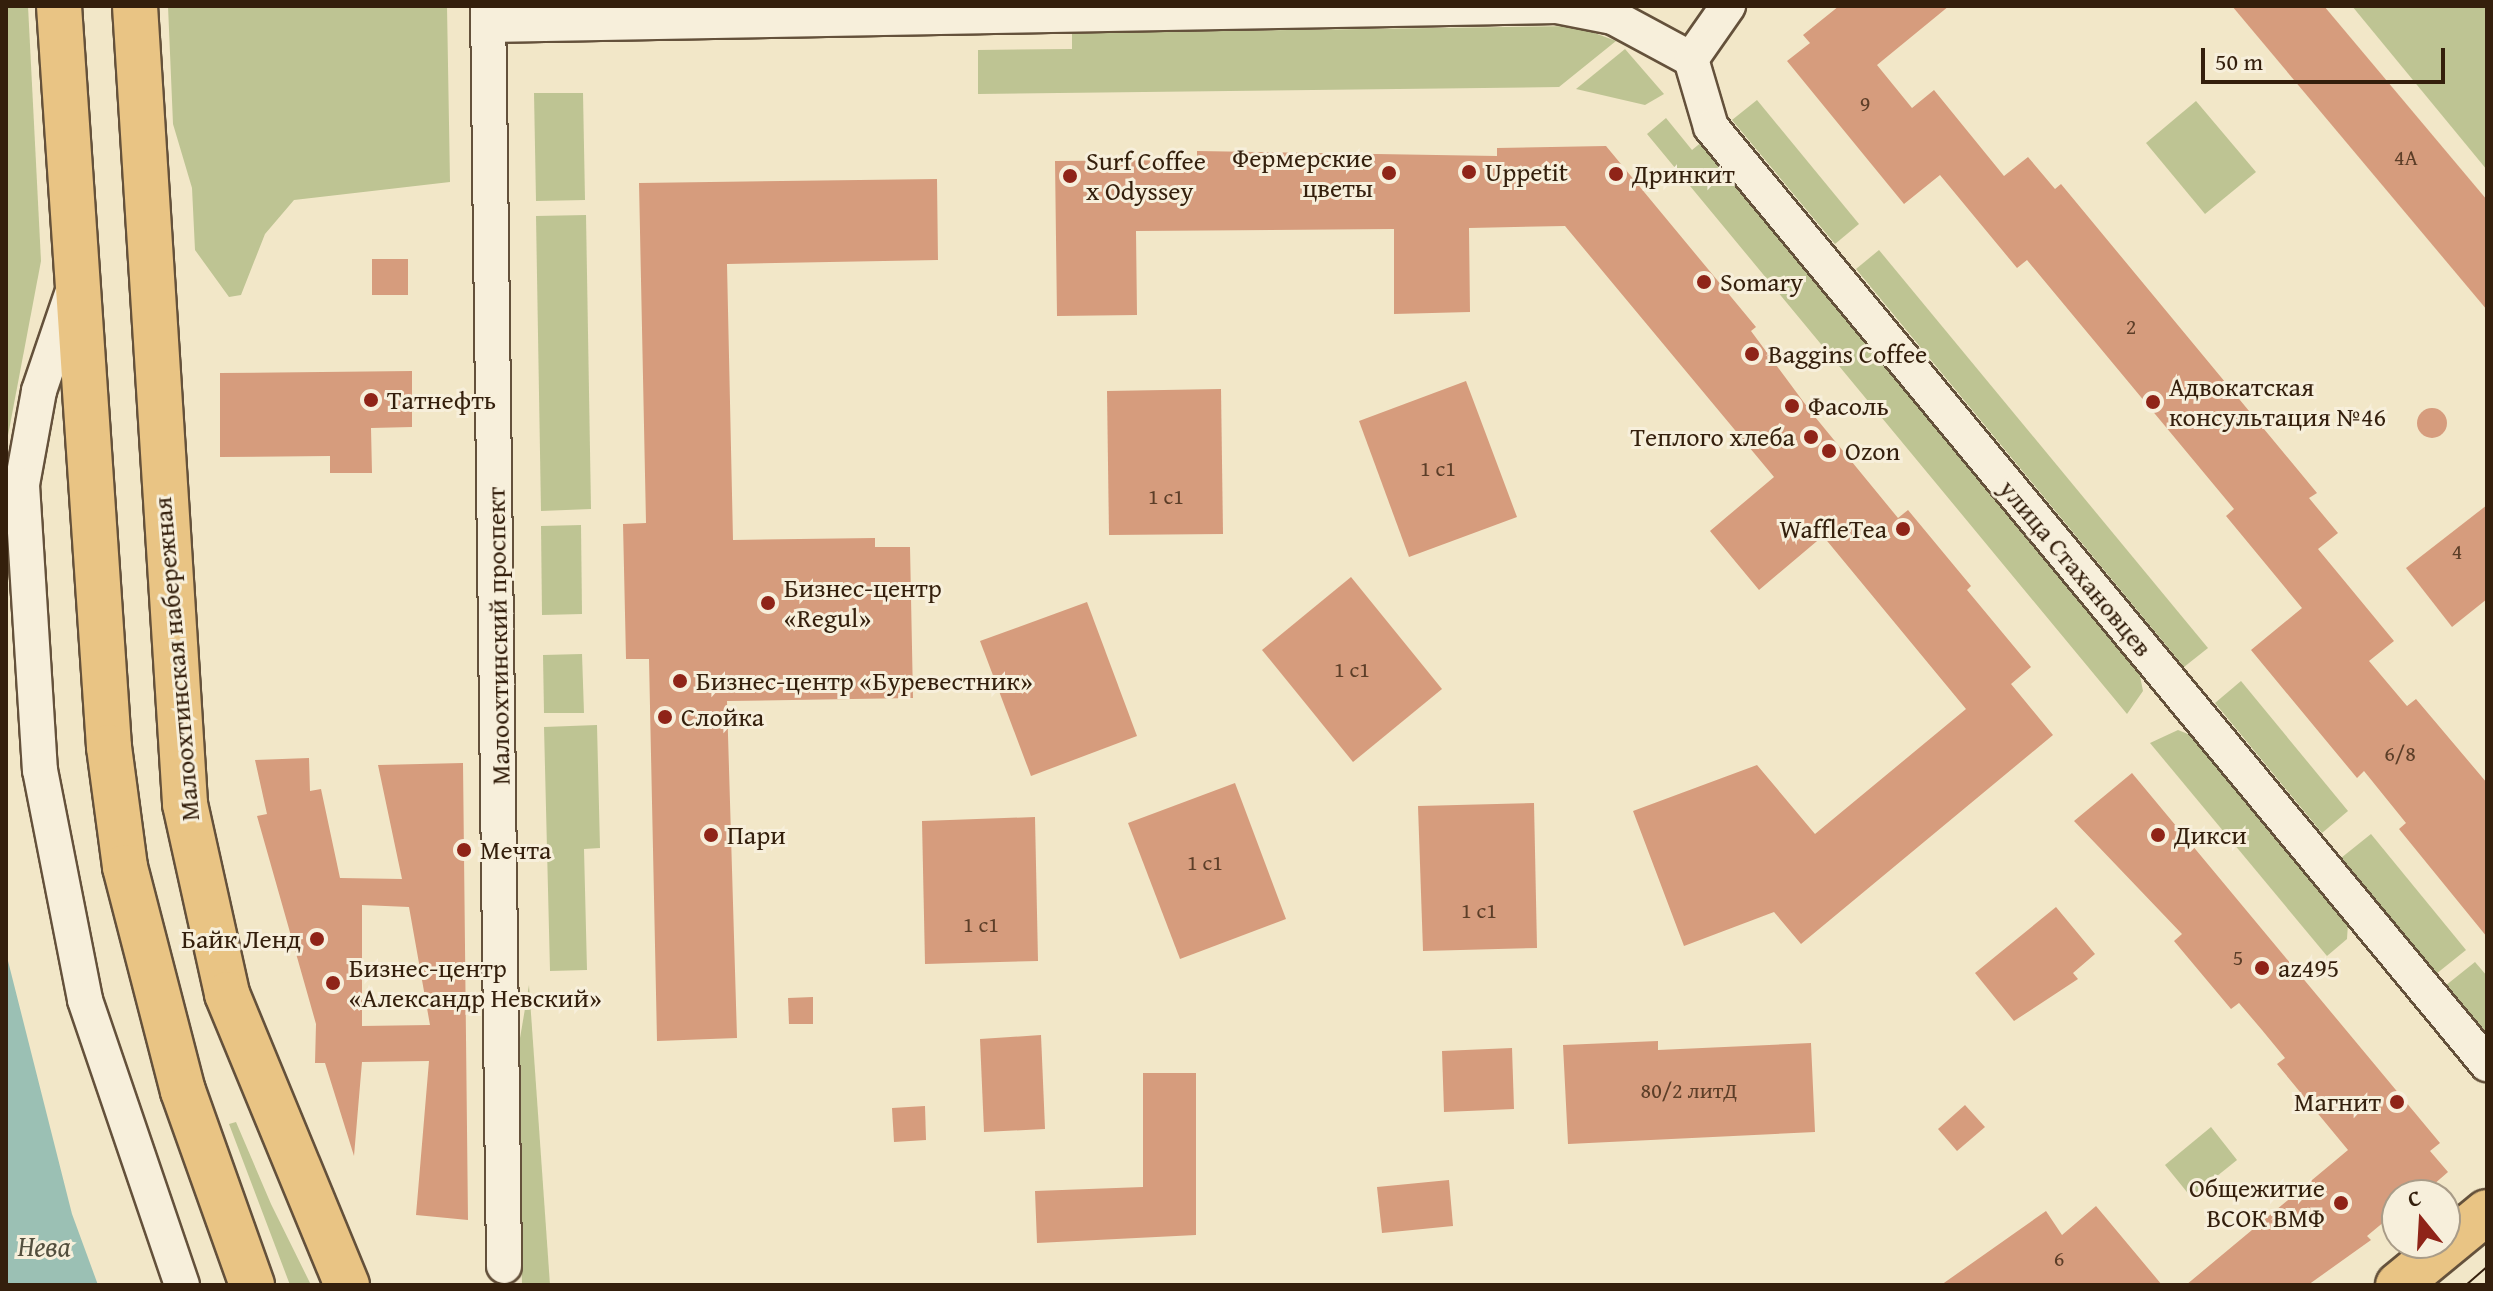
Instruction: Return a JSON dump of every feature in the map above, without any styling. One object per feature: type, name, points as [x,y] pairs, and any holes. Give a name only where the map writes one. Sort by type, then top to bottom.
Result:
[{"type":"main road","points":[[59,6],[109,747],[125,867],[183,1091],[252,1285]]},
{"type":"main road","name":"Малоохтинская набережная","points":[[135,6],[185,804],[227,994],[347,1285]]},
{"type":"main road","points":[[2398,1285],[2487,1212]]},
{"type":"street","points":[[488,16],[1557,6],[1613,17],[1691,59],[1728,6]]},
{"type":"street","name":"Малоохтинский проспект","points":[[488,16],[504,1266]]},
{"type":"street","name":"улица Стахановцев","points":[[1691,59],[1711,127],[2487,1064]]},
{"type":"street","points":[[77,280],[39,391],[22,485],[40,770],[85,1000],[182,1285]]},
{"type":"green space","points":[[6,6],[28,6],[41,261],[6,446]]},
{"type":"green space","points":[[168,6],[447,6],[450,182],[294,200],[265,234],[241,295],[229,297],[195,250],[192,188],[173,124]]},
{"type":"green space","points":[[2352,6],[2487,6],[2487,170]]},
{"type":"green space","points":[[1576,26],[1616,41],[1559,87],[978,94],[978,50],[1072,49],[1072,33]]},
{"type":"green space","points":[[1625,49],[1664,94],[1645,105],[1576,89]]},
{"type":"green space","points":[[534,93],[583,93],[585,200],[536,201]]},
{"type":"green space","points":[[1757,100],[1859,224],[1835,244],[1732,120]]},
{"type":"green space","points":[[2196,101],[2256,172],[2205,214],[2146,143]]},
{"type":"green space","points":[[1666,118],[1692,150],[1703,141],[2138,666],[2143,691],[2127,714],[1647,134]]},
{"type":"green space","points":[[586,215],[591,509],[541,511],[536,216]]},
{"type":"green space","points":[[1879,250],[2208,648],[2184,667],[1856,269]]},
{"type":"green space","points":[[581,525],[582,614],[542,615],[541,526]]},
{"type":"green space","points":[[582,654],[584,713],[544,713],[543,655]]},
{"type":"green space","points":[[2241,681],[2348,811],[2322,833],[2215,703]]},
{"type":"green space","points":[[597,725],[600,848],[584,849],[587,970],[550,971],[544,727]]},
{"type":"green space","points":[[2178,730],[2193,736],[2348,923],[2347,939],[2327,956],[2150,743]]},
{"type":"green space","points":[[2371,834],[2466,950],[2436,974],[2341,858]]},
{"type":"green space","points":[[2475,962],[2487,976],[2487,1037],[2445,986]]},
{"type":"green space","points":[[529,985],[550,1285],[522,1285],[518,1050]]},
{"type":"green space","points":[[236,1122],[271,1204],[311,1285],[290,1285],[229,1124]]},
{"type":"green space","points":[[2211,1127],[2237,1160],[2191,1197],[2165,1165]]},
{"type":"water","name":"Нева","points":[[6,953],[72,1214],[98,1285],[6,1285]]},
{"type":"building","points":[[1839,6],[1949,6],[1877,65],[1912,108],[1934,90],[2004,176],[2028,157],[2055,189],[2061,184],[2317,493],[2309,498],[2338,533],[2318,549],[2394,641],[2369,661],[2407,706],[2416,699],[2487,783],[2487,937],[2399,829],[2406,823],[2364,771],[2357,778],[2251,650],[2302,608],[2226,516],[2234,509],[2027,260],[2017,268],[1940,175],[1904,204],[1787,61],[1810,43],[1803,35]]},
{"type":"building","points":[[2232,6],[2324,6],[2487,200],[2487,310]]},
{"type":"building","points":[[1606,146],[1756,327],[1751,331],[1811,412],[1898,518],[1908,510],[1971,586],[1967,590],[2031,667],[2011,684],[2053,735],[1801,944],[1774,912],[1684,946],[1633,811],[1757,765],[1815,834],[1966,709],[1823,536],[1759,590],[1710,531],[1774,477],[1565,226],[1469,228],[1470,312],[1394,314],[1394,229],[1136,231],[1137,315],[1057,316],[1055,161],[1197,160],[1197,151],[1497,156],[1497,148]]},
{"type":"building","name":"Бизнес-центр «Regul»","points":[[937,179],[938,260],[727,264],[733,540],[875,538],[875,547],[910,547],[913,698],[727,701],[737,1038],[657,1041],[649,659],[626,659],[623,524],[646,523],[639,183]]},
{"type":"building","points":[[372,259],[408,259],[408,295],[372,295]]},
{"type":"building","points":[[412,371],[412,427],[371,428],[372,473],[330,473],[330,456],[220,457],[220,373]]},
{"type":"building","points":[[1466,381],[1517,517],[1409,557],[1359,421]]},
{"type":"building","points":[[1221,389],[1223,534],[1109,535],[1107,391]]},
{"type":"building","points":[[2432,408],[2443,412],[2447,423],[2443,434],[2432,438],[2421,434],[2417,423],[2421,412]]},
{"type":"building","points":[[2487,505],[2487,599],[2452,627],[2406,568]]},
{"type":"building","points":[[1351,577],[1442,689],[1353,762],[1262,650]]},
{"type":"building","points":[[1087,602],[1137,736],[1031,776],[980,641]]},
{"type":"building","name":"Бизнес-центр «Александр Невский»","points":[[309,758],[310,791],[321,789],[340,878],[402,879],[378,765],[463,763],[468,1220],[416,1215],[429,1061],[362,1062],[354,1156],[325,1063],[315,1063],[316,1024],[257,816],[267,814],[255,760]],"holes":[[[362,905],[409,907],[430,1025],[362,1026]]]},
{"type":"building","points":[[2132,773],[2440,1143],[2430,1151],[2448,1172],[2440,1179],[2381,1179],[2381,1224],[2367,1236],[2371,1240],[2308,1285],[2186,1285],[2348,1150],[2277,1064],[2285,1058],[2262,1030],[2239,1003],[2231,1009],[2174,941],[2182,934],[2074,821]]},
{"type":"building","points":[[1235,783],[1286,919],[1180,959],[1128,823]]},
{"type":"building","points":[[1534,803],[1537,948],[1423,951],[1418,806]]},
{"type":"building","points":[[1035,817],[1038,961],[925,964],[922,821]]},
{"type":"building","points":[[2056,907],[2095,954],[2073,973],[2078,979],[2014,1021],[1975,973]]},
{"type":"building","points":[[813,997],[813,1024],[789,1024],[788,998]]},
{"type":"building","points":[[1041,1035],[1045,1129],[984,1132],[980,1039]]},
{"type":"building","points":[[1658,1041],[1658,1050],[1811,1043],[1815,1132],[1568,1144],[1563,1045]]},
{"type":"building","points":[[1512,1048],[1514,1109],[1444,1112],[1442,1051]]},
{"type":"building","points":[[1143,1073],[1196,1073],[1196,1235],[1037,1243],[1035,1191],[1143,1187]]},
{"type":"building","points":[[1965,1105],[1985,1127],[1957,1151],[1938,1129]]},
{"type":"building","points":[[925,1106],[926,1140],[894,1142],[892,1108]]},
{"type":"building","points":[[1449,1180],[1453,1226],[1382,1233],[1377,1187]]},
{"type":"building","name":"Общежитие ВСОК ВМФ","points":[[2096,1206],[2162,1285],[1941,1285],[2046,1211],[2062,1235]]},
{"type":"tram line","points":[[2466,1285],[2487,1267]]},
{"type":"place","name":"Uppetit","points":[[1469,172]]},
{"type":"place","name":"Фермерские цветы","points":[[1389,173]]},
{"type":"place","name":"Дринкит","points":[[1616,174]]},
{"type":"place","name":"Surf Coffee х Odyssey","points":[[1070,176]]},
{"type":"place","name":"Somary","points":[[1704,282]]},
{"type":"place","name":"Baggins Coffee","points":[[1752,354]]},
{"type":"place","name":"Татнефть","points":[[371,400]]},
{"type":"place","name":"Адвокатская консультация №46","points":[[2153,402]]},
{"type":"place","name":"Фасоль","points":[[1792,406]]},
{"type":"place","name":"Теплого хлеба","points":[[1811,437]]},
{"type":"place","name":"Ozon","points":[[1829,451]]},
{"type":"place","name":"WaffleTea","points":[[1903,529]]},
{"type":"place","name":"Бизнес-центр «Regul»","points":[[768,603]]},
{"type":"place","name":"Бизнес-центр «Буревестник»","points":[[680,681]]},
{"type":"place","name":"Слойка","points":[[665,717]]},
{"type":"place","name":"Пари","points":[[711,835]]},
{"type":"place","name":"Дикси","points":[[2158,835]]},
{"type":"place","name":"Мечта","points":[[464,850]]},
{"type":"place","name":"Байк Ленд","points":[[317,939]]},
{"type":"place","name":"az495","points":[[2262,968]]},
{"type":"place","name":"Бизнес-центр «Александр Невский»","points":[[333,983]]},
{"type":"place","name":"Магнит","points":[[2397,1102]]},
{"type":"place","name":"Общежитие ВСОК ВМФ","points":[[2341,1203]]}]
